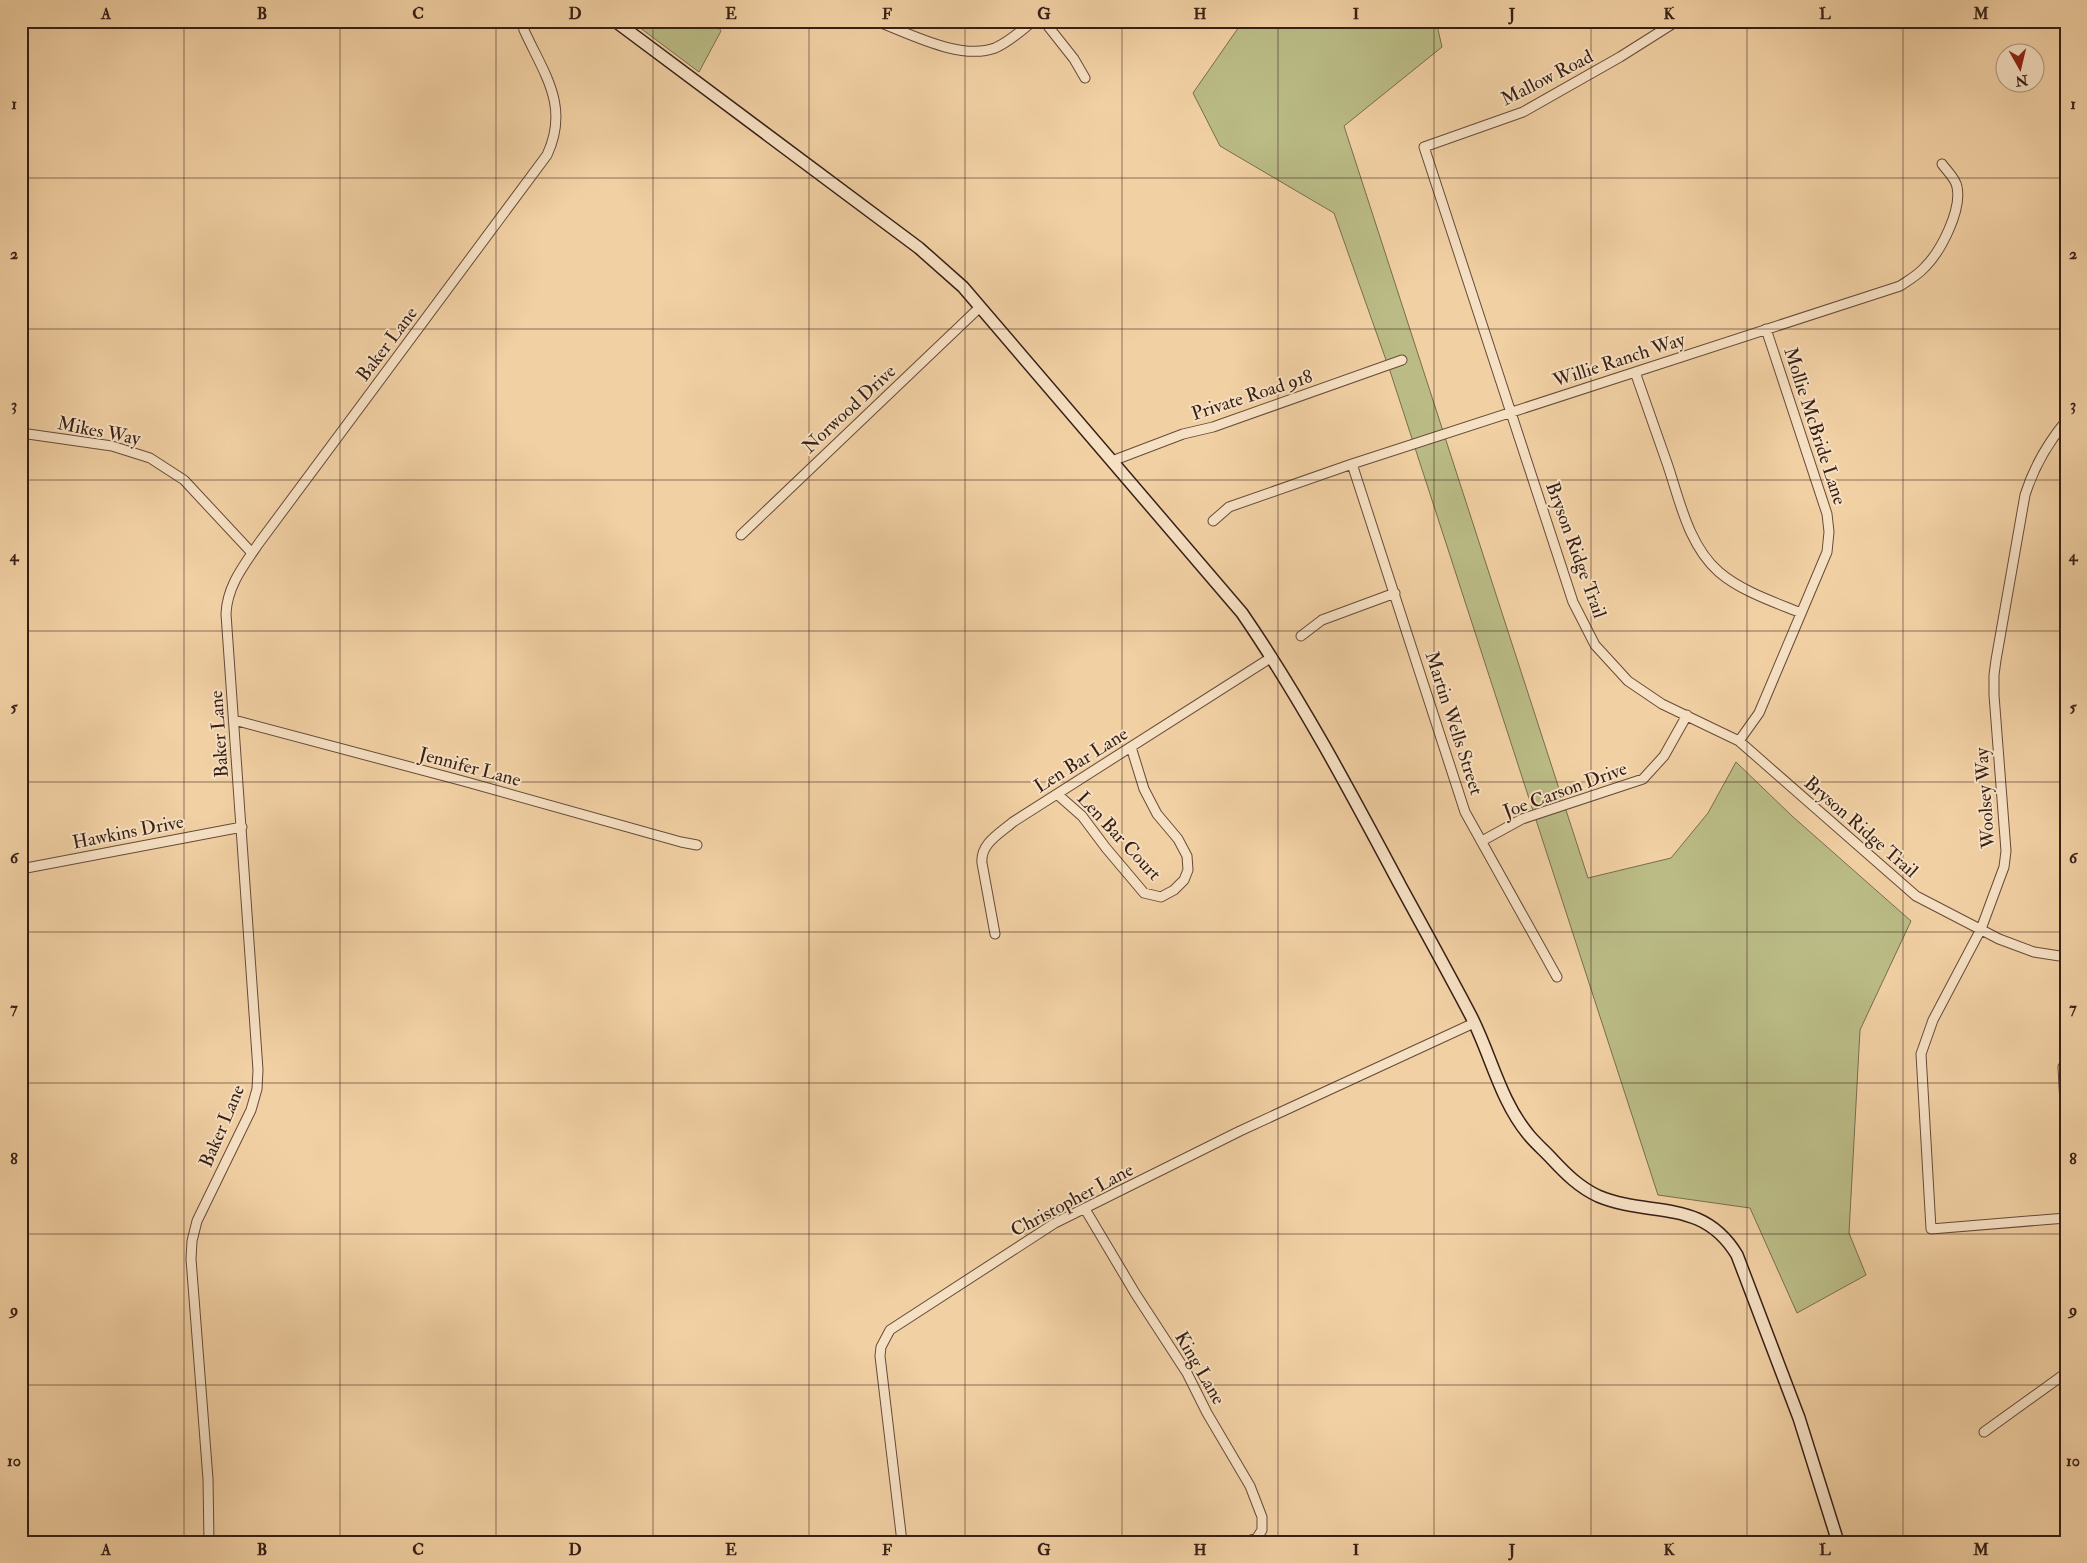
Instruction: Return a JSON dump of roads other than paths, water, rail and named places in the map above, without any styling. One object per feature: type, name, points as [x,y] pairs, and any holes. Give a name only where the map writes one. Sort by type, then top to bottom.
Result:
[{"type":"street","name":"Baker Lane","points":[[208,1542],[208,1479],[191,1259],[192,1242],[197,1222],[241,1133],[257,1089],[258,1070],[226,607],[233,582],[252,553],[547,155],[556,129],[556,101],[524,30],[522,21]]},
{"type":"street","points":[[615,21],[919,248],[962,287],[1242,613],[1272,657],[1372,832],[1474,1023],[1501,1089],[1518,1120],[1539,1147],[1568,1176],[1586,1190],[1607,1199],[1683,1214],[1701,1220],[1730,1243],[1737,1255],[1799,1418],[1838,1542]]},
{"type":"street","points":[[876,21],[942,45],[969,51],[994,48],[1016,36],[1033,21]]},
{"type":"street","points":[[1044,21],[1074,59],[1085,78]]},
{"type":"street","name":"Mallow Road","points":[[1424,147],[1523,112],[1620,58],[1676,21]]},
{"type":"street","name":"Bryson Ridge Trail","points":[[1424,147],[1573,602],[1595,645],[1628,681],[1662,704],[1739,741],[1916,896],[1999,939],[2034,952],[2066,957]]},
{"type":"street","name":"Willie Ranch Way","points":[[1213,521],[1228,507],[1352,464],[1900,286],[1925,268],[1936,255],[1946,235],[1958,202],[1957,185],[1942,164]]},
{"type":"street","name":"Norwood Drive","points":[[741,535],[980,307]]},
{"type":"street","name":"Mollie McBride Lane","points":[[1739,741],[1760,713],[1826,552],[1829,532],[1827,514],[1766,329]]},
{"type":"street","name":"Private Road 918","points":[[1112,461],[1183,434],[1213,427],[1402,360]]},
{"type":"street","points":[[1635,372],[1683,512],[1700,552],[1719,572],[1733,581],[1758,595],[1801,613]]},
{"type":"street","name":"Woolsey Way","points":[[2066,421],[2048,443],[2033,470],[2026,495],[1996,660],[1994,695],[2006,851],[2004,867],[1981,929],[1933,1020],[1922,1054],[1931,1229],[2066,1218]]},
{"type":"street","name":"Mikes Way","points":[[21,433],[112,446],[150,458],[184,480],[252,553]]},
{"type":"street","name":"Martin Wells Street","points":[[1352,464],[1465,812],[1557,977]]},
{"type":"street","points":[[1301,636],[1322,620],[1395,593]]},
{"type":"street","name":"Len Bar Lane","points":[[995,934],[981,856],[985,846],[1013,822],[1272,657]]},
{"type":"street","name":"Joe Carson Drive","points":[[1482,841],[1522,819],[1643,779],[1664,756],[1687,715]]},
{"type":"street","name":"Jennifer Lane","points":[[234,720],[697,845]]},
{"type":"street","name":"Len Bar Court","points":[[1057,794],[1082,816],[1144,893],[1161,897],[1174,890],[1184,880],[1188,870],[1187,856],[1178,839],[1157,814],[1144,789],[1131,747]]},
{"type":"street","name":"Hawkins Drive","points":[[21,870],[242,826]]},
{"type":"street","name":"Christopher Lane","points":[[902,1542],[880,1356],[884,1338],[893,1328],[1055,1223],[1240,1131],[1474,1023]]},
{"type":"street","points":[[2064,1067],[2066,1123]]},
{"type":"street","name":"King Lane","points":[[1085,1209],[1134,1293],[1190,1378],[1207,1414],[1250,1486],[1258,1505],[1263,1525],[1257,1538],[1245,1542]]},
{"type":"street","points":[[1984,1432],[2066,1373]]}]
